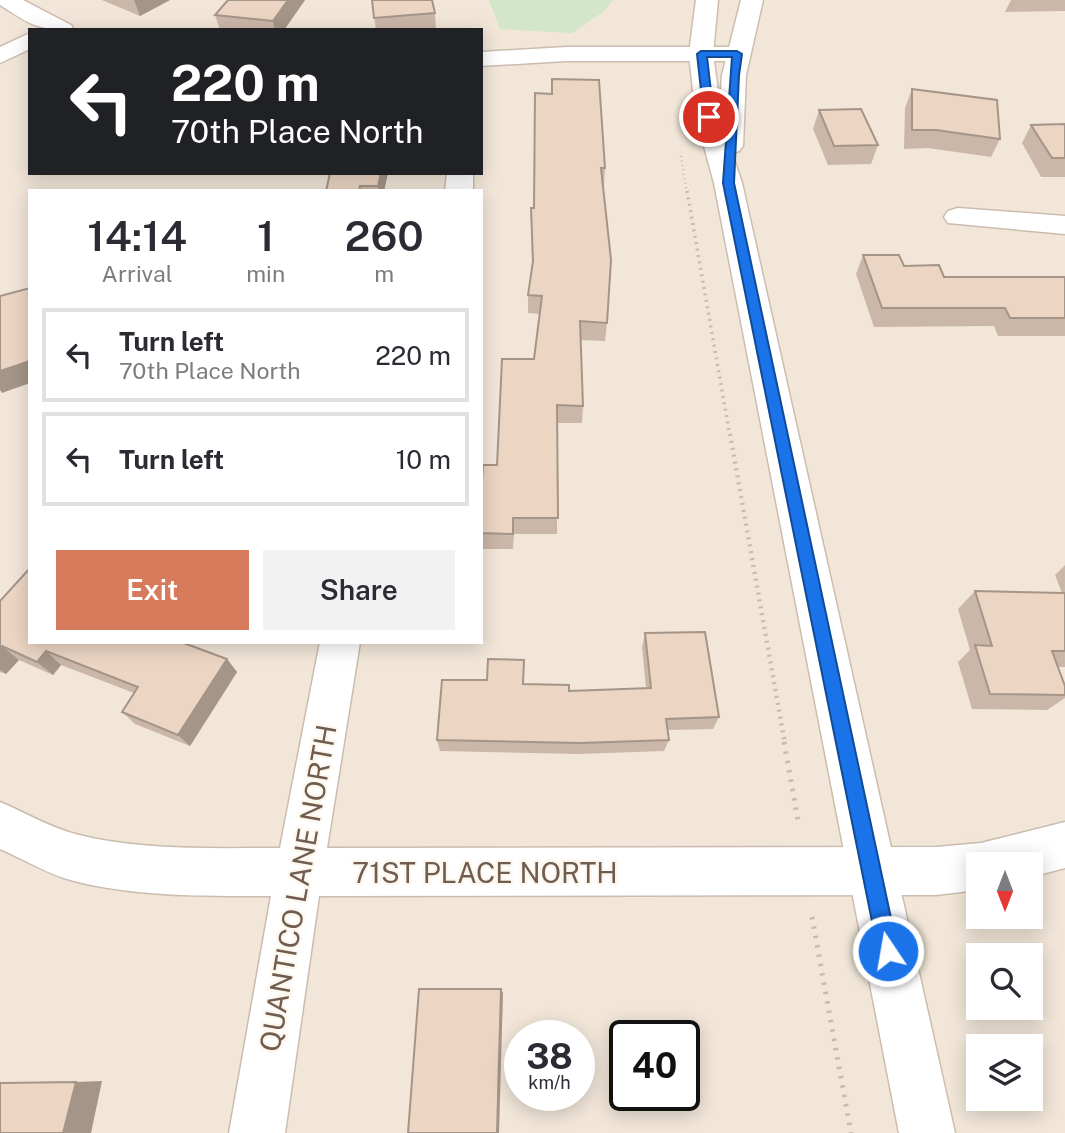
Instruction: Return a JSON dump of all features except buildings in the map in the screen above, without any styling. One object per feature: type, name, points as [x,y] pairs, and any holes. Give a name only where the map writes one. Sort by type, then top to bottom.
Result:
[{"type":"street","points":[[8,0],[55,28]]},
{"type":"street","points":[[707,0],[701,54],[709,117],[728,183],[927,1133]]},
{"type":"street","points":[[728,183],[734,75],[752,0]]},
{"type":"street","points":[[0,56],[28,41]]},
{"type":"street","points":[[483,60],[566,54],[737,54]]},
{"type":"street","points":[[958,217],[1065,225]]},
{"type":"street","name":"QUANTICO LANE NORTH","points":[[257,1133],[340,644]]},
{"type":"street","name":"71ST PLACE NORTH","points":[[0,825],[72,857],[166,869],[299,873],[936,872],[966,868]]},
{"type":"street","points":[[1037,852],[1065,845]]},
{"type":"path","points":[[681,154],[801,837]]},
{"type":"path","points":[[811,909],[851,1133]]},
{"type":"shaded area","points":[[0,0],[1065,0],[1065,1133],[0,1133]]},
{"type":"green space","points":[[489,0],[613,0],[603,12],[572,33],[500,29]]},
{"type":"route","points":[[709,117],[701,54],[737,54],[728,183],[888,951]]}]
